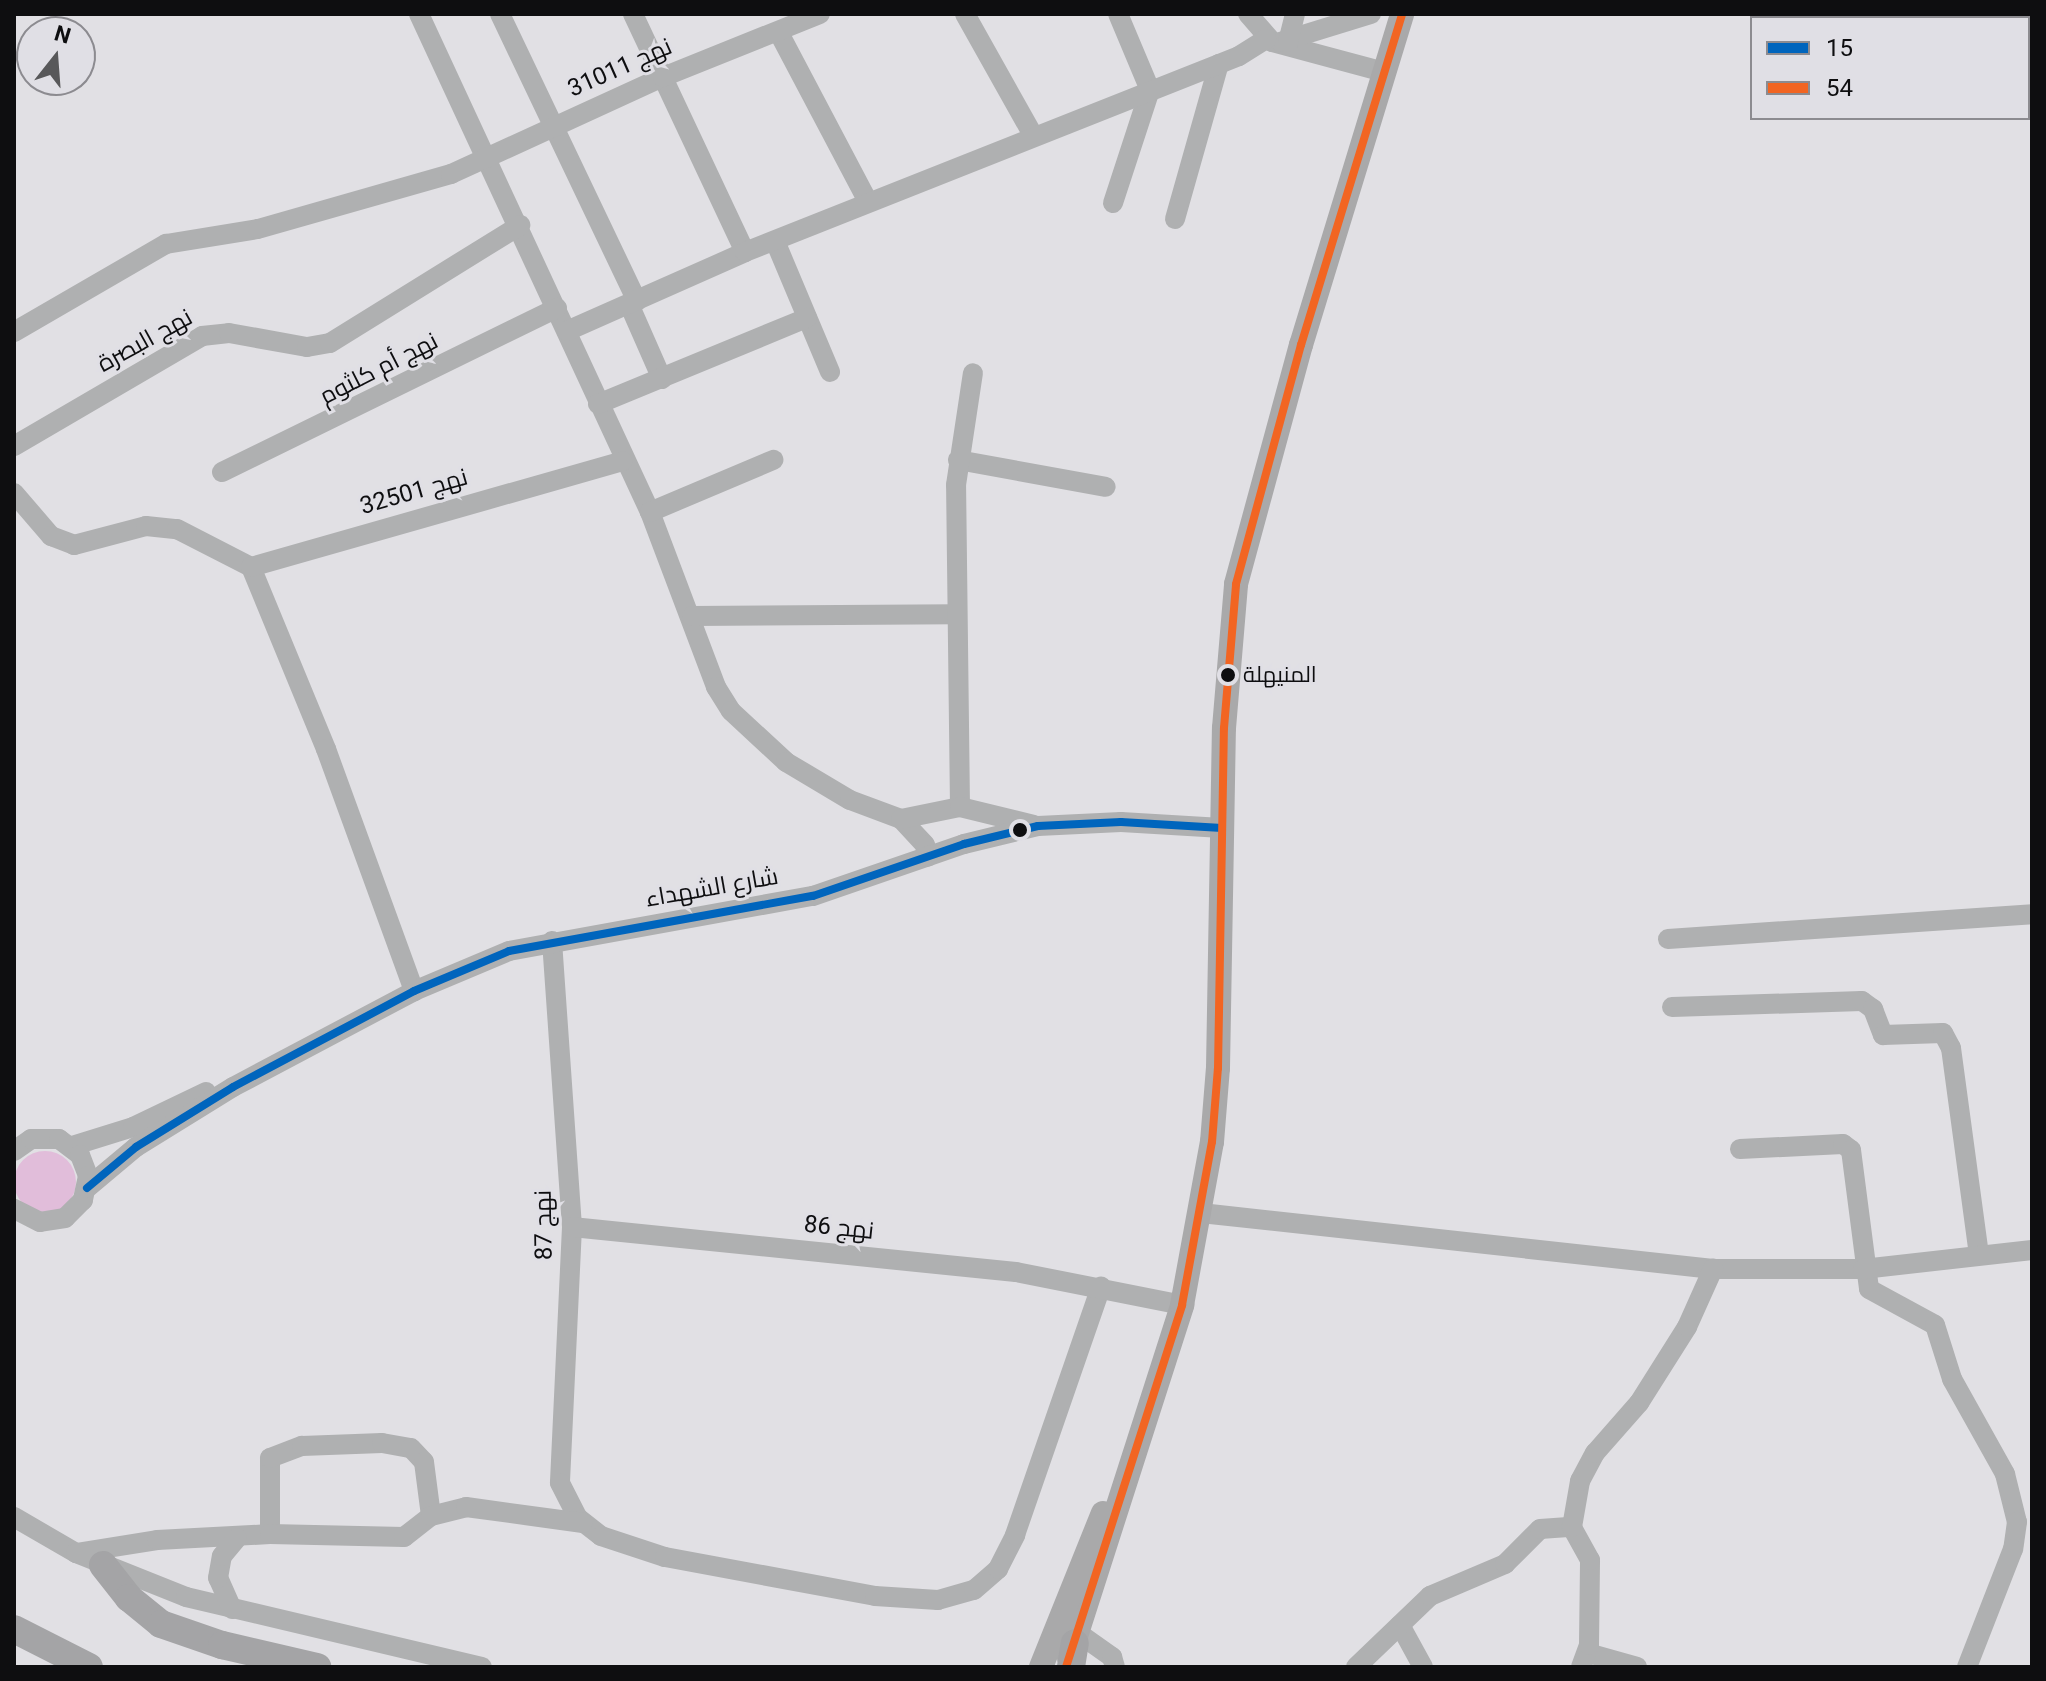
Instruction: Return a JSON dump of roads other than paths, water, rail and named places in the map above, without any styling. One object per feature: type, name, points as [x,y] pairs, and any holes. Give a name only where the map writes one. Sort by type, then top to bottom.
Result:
[{"type":"highway","points":[[103,1565],[129,1598],[161,1624],[222,1645],[317,1667]]},
{"type":"highway","points":[[14,1629],[89,1667]]},
{"type":"main road","points":[[1058,1658],[1182,1305],[1201,1213],[1217,1105],[1227,672],[1236,584],[1297,359],[1402,14]]},
{"type":"main road","points":[[1058,1658],[1077,1568],[1127,1465]]},
{"type":"street","points":[[419,14],[520,225],[622,461],[650,512],[692,616],[716,687],[753,736],[850,800],[901,819],[925,845],[928,857]]},
{"type":"street","points":[[500,14],[555,125],[633,303],[662,379]]},
{"type":"street","points":[[633,14],[745,252]]},
{"type":"street","name":"نهج 31011","points":[[14,332],[166,244],[200,236],[217,238],[402,191],[451,174],[486,155],[663,77],[820,14]]},
{"type":"street","points":[[965,14],[1033,135]]},
{"type":"street","points":[[1113,203],[1150,90],[1118,14]]},
{"type":"street","points":[[1248,14],[1276,41],[1384,72]]},
{"type":"street","points":[[1276,41],[1295,14]]},
{"type":"street","points":[[567,331],[745,252],[1033,135],[1276,41],[1371,14]]},
{"type":"street","points":[[779,33],[868,202]]},
{"type":"street","points":[[1175,219],[1219,64]]},
{"type":"street","name":"نهج البصرة","points":[[14,446],[202,336],[229,333],[307,347],[330,343],[520,225]]},
{"type":"street","points":[[775,241],[830,372]]},
{"type":"street","name":"نهج أم كلثوم","points":[[222,472],[557,308]]},
{"type":"street","points":[[598,404],[807,318]]},
{"type":"street","points":[[960,807],[955,614],[958,460],[973,373]]},
{"type":"street","points":[[650,512],[773,460]]},
{"type":"street","points":[[958,460],[1106,487]]},
{"type":"street","name":"نهج 32501","points":[[251,567],[622,461]]},
{"type":"street","points":[[14,493],[51,536],[74,545],[146,526],[177,529],[251,567],[326,749],[414,991]]},
{"type":"street","points":[[692,616],[955,614]]},
{"type":"street","points":[[901,819],[960,807],[1038,826]]},
{"type":"street","name":"شارع الشهداء","points":[[233,1087],[414,991],[488,959],[552,941],[813,896],[928,857],[1038,826],[1121,822],[1222,828]]},
{"type":"street","points":[[1668,939],[2032,914]]},
{"type":"street","name":"نهج 87","points":[[552,941],[572,1227],[559,1469],[576,1515]]},
{"type":"street","points":[[1672,1007],[1862,1001],[1873,1009],[1876,1028],[1883,1035],[1943,1033],[1951,1048],[1979,1254]]},
{"type":"street","points":[[14,1151],[45,1137],[72,1146],[133,1127],[216,1087],[233,1087]]},
{"type":"street","points":[[18,1216],[65,1218],[87,1188],[136,1147],[233,1087]]},
{"type":"street","points":[[72,1146],[85,1165],[87,1188]]},
{"type":"street","points":[[1740,1149],[1848,1146],[1863,1269],[1874,1295],[1912,1309],[1935,1325],[1952,1379],[2005,1474],[2023,1544],[1967,1667]]},
{"type":"street","points":[[1201,1213],[1713,1269],[1863,1269],[2032,1250]]},
{"type":"street","name":"نهج 86","points":[[572,1227],[1016,1272],[1101,1286],[1182,1305]]},
{"type":"street","points":[[1637,1667],[1585,1660],[1590,1560],[1572,1527],[1588,1463],[1639,1403],[1687,1327],[1713,1269]]},
{"type":"street","points":[[76,1553],[157,1540],[270,1534],[404,1537],[431,1516],[466,1507],[576,1515],[616,1544],[665,1557],[875,1596],[938,1600],[974,1590],[998,1569],[1015,1535],[1101,1286]]},
{"type":"street","points":[[270,1534],[270,1458],[302,1446],[382,1443],[411,1448],[424,1462],[431,1516]]},
{"type":"street","points":[[14,1517],[76,1553],[173,1593],[482,1667]]},
{"type":"street","points":[[1356,1667],[1430,1596],[1505,1564],[1540,1529],[1572,1527]]},
{"type":"street","points":[[232,1609],[220,1589],[219,1567],[237,1538]]},
{"type":"street","points":[[1400,1625],[1423,1667]]},
{"type":"street","points":[[1058,1658],[1112,1657],[1115,1667]]},
{"type":"place","name":"المنيهلة","points":[[1228,675]]}]
